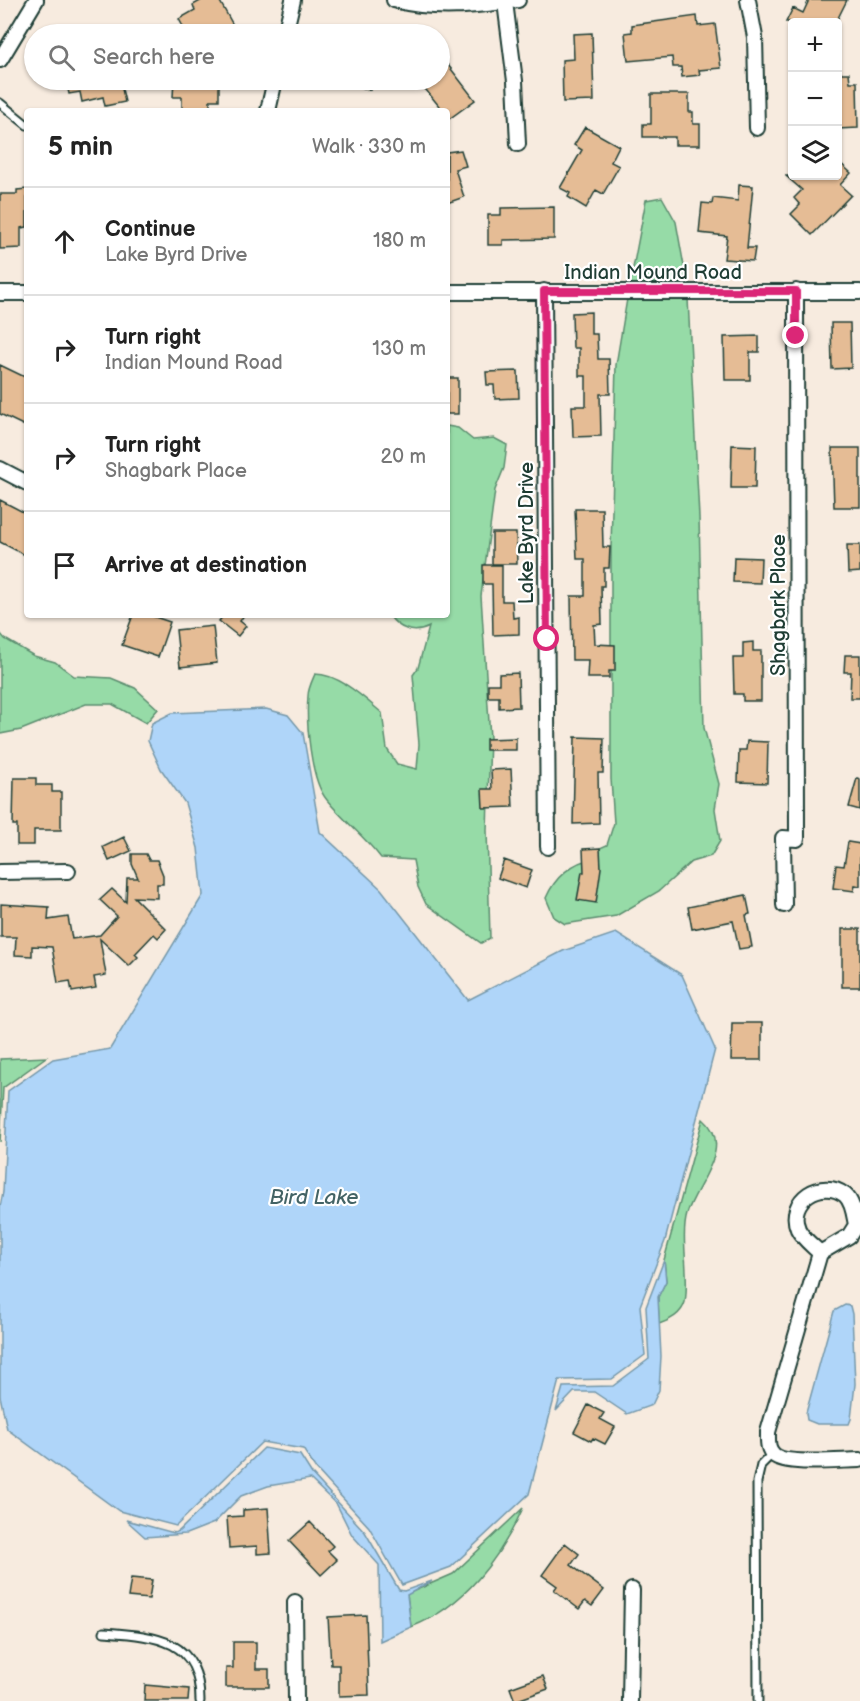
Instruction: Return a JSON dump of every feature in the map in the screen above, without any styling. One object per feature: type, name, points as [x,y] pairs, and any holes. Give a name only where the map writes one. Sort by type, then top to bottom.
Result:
[{"type":"street","points":[[0,60],[36,0]]},
{"type":"street","points":[[287,24],[293,0]]},
{"type":"street","points":[[394,0],[419,6],[463,8],[511,1],[518,144]]},
{"type":"street","points":[[748,0],[755,37],[757,128]]},
{"type":"street","points":[[269,108],[273,90]]},
{"type":"street","name":"Lake Byrd Drive","points":[[544,291],[548,847]]},
{"type":"street","name":"Shagbark Place","points":[[784,905],[783,838],[797,839],[796,291]]},
{"type":"street","name":"Indian Mound Road","points":[[450,292],[860,292]]},
{"type":"street","points":[[0,293],[24,293]]},
{"type":"street","points":[[0,469],[24,481]]},
{"type":"street","points":[[0,872],[68,872]]},
{"type":"street","points":[[820,1253],[799,1231],[795,1216],[797,1204],[808,1194],[826,1189],[844,1195],[852,1208],[856,1225],[849,1236],[820,1253],[768,1432],[768,1445],[772,1454],[783,1461],[860,1460]]},
{"type":"street","points":[[630,1701],[632,1590]]},
{"type":"street","points":[[296,1602],[296,1701]]},
{"type":"lane","points":[[0,103],[24,123]]},
{"type":"lane","points":[[758,1701],[757,1482],[761,1465],[772,1454]]},
{"type":"lane","points":[[104,1632],[149,1635],[173,1645],[192,1661],[200,1689],[200,1701]]},
{"type":"green space","points":[[662,197],[676,222],[687,283],[630,284],[646,200]]},
{"type":"green space","points":[[627,299],[688,299],[699,517],[704,728],[719,784],[715,809],[720,841],[711,856],[691,862],[659,891],[616,916],[565,924],[554,917],[546,898],[559,877],[579,863],[595,858],[600,848],[607,845],[614,823],[611,779],[611,547],[616,365]]},
{"type":"green space","points":[[450,427],[458,428],[473,440],[494,438],[507,445],[504,468],[495,490],[481,596],[490,738],[487,830],[490,938],[481,943],[426,904],[418,887],[413,860],[381,858],[340,815],[321,791],[313,765],[308,707],[309,691],[315,674],[342,682],[382,713],[387,749],[397,764],[417,769],[419,744],[413,675],[418,668],[429,627],[412,630],[402,627],[391,618],[450,618]]},
{"type":"green space","points":[[0,633],[5,639],[34,656],[55,662],[74,676],[111,678],[135,688],[158,709],[146,723],[112,704],[86,704],[21,730],[0,734]]},
{"type":"green space","points":[[46,1057],[3,1088],[0,1142],[0,1059]]},
{"type":"green space","points":[[703,1119],[712,1130],[716,1142],[715,1154],[687,1214],[684,1234],[685,1302],[671,1319],[659,1324],[658,1297],[666,1281],[664,1260]]},
{"type":"green space","points":[[523,1508],[503,1545],[464,1594],[448,1607],[411,1627],[407,1594],[453,1574]]},
{"type":"water","name":"Bird Lake","points":[[266,709],[288,715],[303,733],[320,832],[381,889],[468,1000],[563,951],[616,933],[682,975],[715,1049],[665,1241],[640,1306],[645,1355],[612,1379],[559,1380],[529,1494],[451,1567],[402,1585],[369,1527],[316,1469],[303,1449],[262,1442],[176,1526],[119,1511],[7,1429],[0,1396],[0,1207],[3,1192],[8,1091],[53,1059],[110,1049],[203,895],[198,848],[185,803],[161,769],[148,741],[152,723],[172,713]]},
{"type":"water","points":[[664,1260],[666,1281],[658,1297],[661,1356],[659,1390],[652,1405],[627,1414],[594,1392],[574,1392],[556,1411],[563,1387],[613,1386],[649,1359],[646,1307]]},
{"type":"water","points":[[845,1305],[850,1306],[852,1314],[855,1384],[851,1419],[849,1424],[817,1424],[807,1420],[806,1413],[834,1311]]},
{"type":"water","points":[[264,1448],[300,1455],[312,1474],[365,1532],[399,1590],[404,1591],[432,1581],[407,1595],[411,1627],[380,1641],[379,1565],[352,1535],[337,1505],[310,1479],[268,1486],[241,1496],[214,1523],[186,1534],[145,1537],[126,1520],[174,1533],[179,1531]]},
{"type":"building","points":[[202,0],[219,0],[232,24],[182,24],[179,19],[195,10],[193,5]]},
{"type":"building","points":[[809,0],[847,0],[838,18],[788,18],[793,8],[803,13]]},
{"type":"building","points":[[697,16],[698,26],[715,24],[721,68],[699,70],[700,75],[682,77],[681,67],[673,67],[672,57],[628,61],[625,33],[632,32],[632,25]]},
{"type":"building","points":[[592,33],[594,101],[563,102],[562,60],[574,59],[573,34]]},
{"type":"building","points":[[450,68],[475,100],[450,118],[450,108],[441,108],[426,90],[450,90]]},
{"type":"building","points":[[842,73],[849,73],[850,82],[857,82],[858,128],[842,129]]},
{"type":"building","points":[[68,90],[122,90],[125,102],[105,106],[103,97],[82,102],[80,92],[69,94]]},
{"type":"building","points":[[173,90],[219,90],[219,100],[210,100],[210,108],[182,108],[182,97],[173,97]]},
{"type":"building","points":[[651,94],[689,94],[689,112],[693,112],[693,124],[700,124],[700,145],[675,145],[675,137],[643,137],[643,124],[651,124]]},
{"type":"building","points":[[585,127],[619,146],[611,162],[619,166],[603,194],[596,190],[586,208],[568,197],[570,193],[560,188],[582,150],[574,145]]},
{"type":"building","points":[[461,150],[466,166],[455,169],[464,197],[450,202],[450,152]]},
{"type":"building","points":[[842,165],[851,173],[840,185],[851,195],[812,235],[791,214],[800,205],[794,198],[802,190],[791,180],[842,180]]},
{"type":"building","points":[[739,185],[753,186],[747,248],[755,248],[753,261],[724,259],[727,236],[699,233],[702,203],[712,204],[713,198],[738,201]]},
{"type":"building","points":[[24,189],[24,228],[21,228],[21,248],[0,249],[0,194],[17,194],[17,190]]},
{"type":"building","points":[[554,207],[554,239],[503,240],[503,245],[488,245],[488,215],[501,215],[501,208]]},
{"type":"building","points":[[591,312],[591,334],[597,334],[598,359],[609,359],[610,394],[600,394],[601,436],[573,437],[572,406],[586,406],[586,376],[579,376],[579,348],[573,348],[572,313]]},
{"type":"building","points":[[831,323],[850,323],[851,368],[832,369]]},
{"type":"building","points":[[759,336],[759,352],[750,352],[750,380],[725,380],[724,337]]},
{"type":"building","points":[[0,365],[24,377],[24,426],[0,414]]},
{"type":"building","points":[[518,371],[519,398],[495,399],[494,385],[487,385],[486,372]]},
{"type":"building","points":[[450,378],[458,378],[458,414],[450,414]]},
{"type":"building","points":[[732,445],[756,446],[755,488],[731,488]]},
{"type":"building","points":[[832,448],[860,448],[860,507],[834,507]]},
{"type":"building","points":[[0,500],[24,512],[24,554],[0,542]]},
{"type":"building","points":[[575,509],[602,509],[603,547],[610,547],[609,568],[604,568],[604,586],[601,586],[602,624],[594,625],[595,644],[615,645],[615,671],[609,671],[609,678],[587,678],[588,660],[572,660],[571,596],[585,596],[585,559],[577,559]]},
{"type":"building","points":[[492,533],[516,533],[517,564],[492,564]]},
{"type":"building","points":[[847,545],[860,545],[860,572],[848,573]]},
{"type":"building","points":[[734,557],[761,558],[760,583],[733,582]]},
{"type":"building","points":[[483,565],[502,565],[502,601],[512,601],[513,618],[519,617],[519,634],[493,635],[492,584],[483,584]]},
{"type":"building","points":[[132,618],[158,618],[170,622],[158,657],[122,645]]},
{"type":"building","points":[[222,618],[242,618],[240,621],[246,626],[238,636],[219,621]]},
{"type":"building","points":[[213,626],[217,663],[180,667],[176,630]]},
{"type":"building","points":[[753,642],[753,651],[761,651],[761,701],[743,701],[743,694],[734,694],[733,658],[743,658],[743,643]]},
{"type":"building","points":[[845,655],[860,655],[860,698],[850,698],[851,672],[844,672]]},
{"type":"building","points":[[518,673],[519,707],[499,708],[499,697],[488,697],[488,684],[499,684],[499,674]]},
{"type":"building","points":[[575,737],[604,738],[603,773],[598,773],[599,823],[573,824]]},
{"type":"building","points":[[516,738],[516,750],[486,750],[486,739]]},
{"type":"building","points":[[747,741],[768,742],[767,783],[738,782],[739,750],[746,750]]},
{"type":"building","points":[[511,769],[513,807],[483,808],[482,789],[492,789],[491,770]]},
{"type":"building","points":[[14,778],[36,778],[36,785],[52,785],[52,792],[61,792],[61,830],[34,830],[34,845],[17,845],[17,825],[13,825]]},
{"type":"building","points":[[857,778],[860,779],[860,810],[849,807]]},
{"type":"building","points":[[124,837],[131,851],[109,861],[103,847]]},
{"type":"building","points":[[848,842],[860,844],[860,886],[855,885],[854,891],[833,888],[836,865],[844,866]]},
{"type":"building","points":[[600,848],[601,868],[596,903],[577,900],[582,872],[584,872],[583,849]]},
{"type":"building","points":[[132,854],[146,854],[149,860],[157,860],[163,875],[163,884],[157,884],[157,898],[134,897],[166,929],[158,938],[154,934],[135,954],[138,957],[129,966],[100,939],[106,975],[94,977],[96,988],[72,992],[70,981],[58,983],[52,947],[32,946],[32,956],[15,955],[16,937],[1,937],[1,904],[49,907],[48,920],[68,917],[72,939],[100,935],[117,916],[100,900],[112,889],[126,902],[127,878],[138,878],[132,864]]},
{"type":"building","points":[[504,860],[532,870],[526,888],[498,878]]},
{"type":"building","points":[[746,895],[750,914],[746,915],[752,947],[739,949],[733,921],[692,929],[688,907]]},
{"type":"building","points":[[842,929],[860,929],[860,987],[842,987]]},
{"type":"building","points":[[732,1023],[762,1023],[762,1060],[731,1060]]},
{"type":"building","points":[[588,1405],[604,1413],[600,1419],[615,1427],[605,1444],[593,1438],[591,1441],[574,1432]]},
{"type":"building","points":[[268,1508],[271,1553],[257,1554],[257,1546],[229,1548],[227,1517],[243,1516],[243,1510]]},
{"type":"building","points":[[310,1522],[333,1546],[328,1551],[337,1560],[321,1575],[289,1541]]},
{"type":"building","points":[[565,1543],[579,1554],[571,1565],[604,1590],[592,1606],[585,1601],[579,1609],[554,1590],[557,1586],[542,1575]]},
{"type":"building","points":[[131,1578],[152,1580],[149,1599],[128,1597]]},
{"type":"building","points":[[366,1615],[369,1695],[339,1696],[339,1665],[331,1665],[328,1617]]},
{"type":"building","points":[[233,1642],[256,1642],[256,1669],[269,1669],[269,1687],[226,1687],[226,1668],[233,1668]]},
{"type":"building","points":[[543,1676],[548,1689],[515,1701],[510,1688]]},
{"type":"building","points":[[145,1685],[189,1689],[188,1701],[144,1701]]},
{"type":"route","points":[[547,639],[544,291],[796,291],[796,336]]}]
